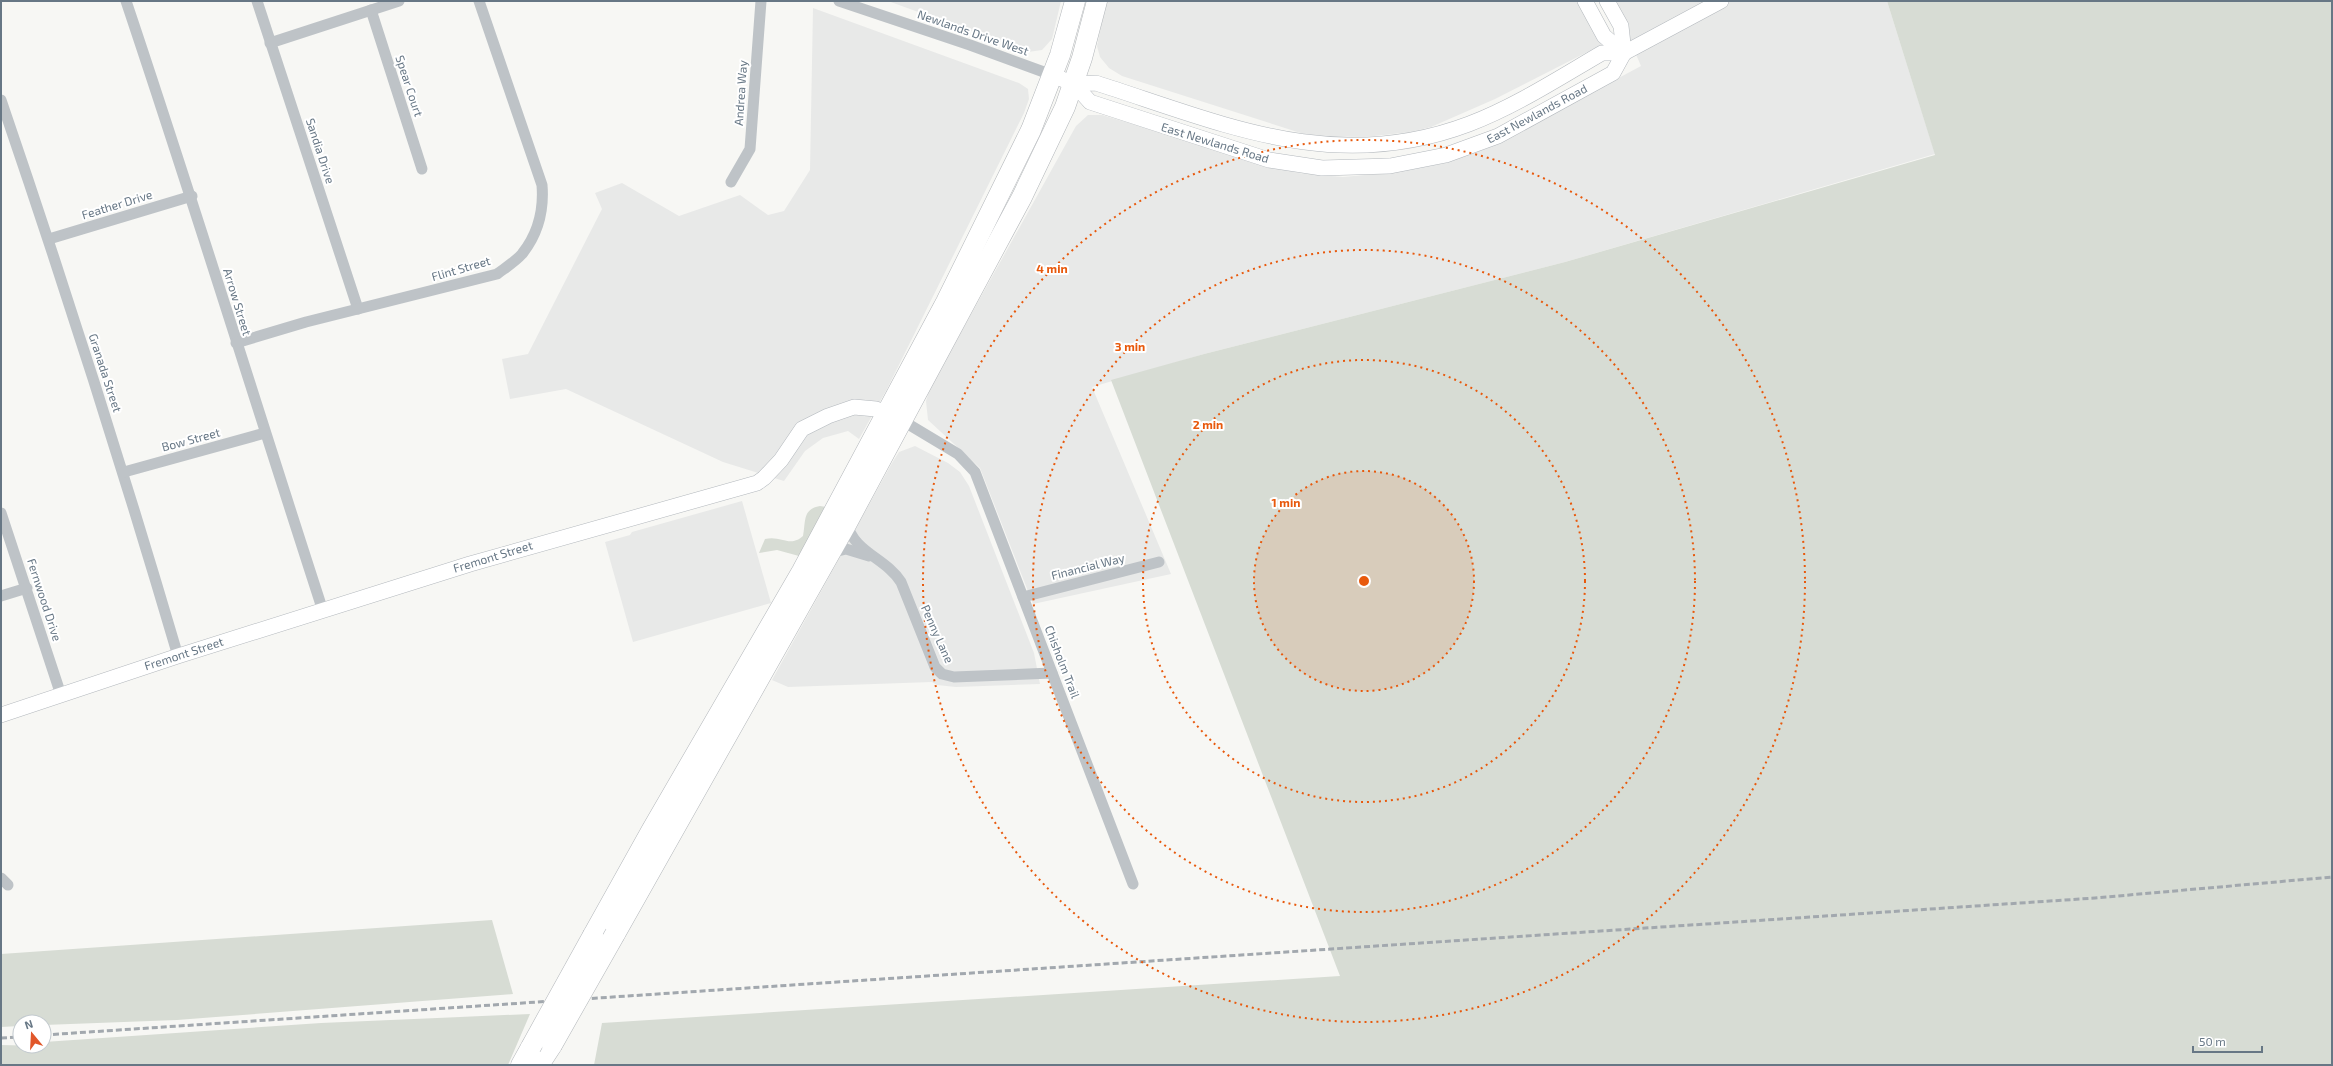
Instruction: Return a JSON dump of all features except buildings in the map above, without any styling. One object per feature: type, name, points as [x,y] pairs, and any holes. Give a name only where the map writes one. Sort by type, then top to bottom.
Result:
[{"type":"highway","points":[[539,1065],[552,1045],[847,524],[946,302],[1018,158],[1052,76],[1064,42],[1074,1]]},
{"type":"highway","points":[[522,1065],[530,1056],[651,831],[802,571],[896,416],[1022,197],[1047,148],[1074,84],[1097,1]]},
{"type":"highway","points":[[547,1065],[552,1045]]},
{"type":"street","name":"Arrow Street","points":[[126,1],[192,196],[236,343],[323,611]]},
{"type":"street","name":"Sandia Drive","points":[[257,1],[358,309]]},
{"type":"street","points":[[270,43],[399,1]]},
{"type":"street","name":"Flint Street","points":[[236,343],[358,309],[497,274],[522,254],[540,221],[543,203],[542,185],[478,1]]},
{"type":"street","name":"Andrea Way","points":[[731,182],[750,149],[761,1]]},
{"type":"street","name":"Newlands Drive West","points":[[839,1],[970,44],[1052,76]]},
{"type":"street","points":[[1585,1],[1604,36],[1624,53]]},
{"type":"street","points":[[1607,1],[1620,26],[1624,53]]},
{"type":"street","name":"East Newlands Road","points":[[1052,76],[1074,84],[1096,82],[1269,137],[1313,144],[1377,145],[1413,140],[1451,130],[1501,110],[1602,53],[1624,53],[1721,1]]},
{"type":"street","name":"Spear Court","points":[[371,10],[422,169]]},
{"type":"street","name":"East Newlands Road","points":[[1074,84],[1090,102],[1269,160],[1294,165],[1347,169],[1390,166],[1426,160],[1481,143],[1529,120],[1613,73],[1624,53]]},
{"type":"street","name":"Granada Street","points":[[1,100],[49,239],[124,472],[178,656]]},
{"type":"street","points":[[1426,160],[1443,149],[1449,141],[1451,130]]},
{"type":"street","name":"Feather Drive","points":[[49,239],[192,196]]},
{"type":"street","name":"Fremont Street","points":[[1,715],[178,656],[558,538],[757,483],[764,478],[781,460],[802,430],[844,409],[854,407],[896,416],[958,454]]},
{"type":"street","name":"Bow Street","points":[[124,472],[265,433]]},
{"type":"street","name":"Chisholm Trail","points":[[958,454],[975,472],[1133,884]]},
{"type":"street","name":"Fernwood Drive","points":[[1,513],[27,588],[61,695]]},
{"type":"street","name":"Penny Lane","points":[[847,524],[852,539],[872,556],[894,571],[901,582],[935,667],[942,674],[954,677],[1052,672]]},
{"type":"street","name":"Penny Lane","points":[[830,554],[846,549],[872,556]]},
{"type":"street","name":"Financial Way","points":[[1023,597],[1159,562]]},
{"type":"street","points":[[1,596],[27,588]]},
{"type":"shaded area","points":[[888,1],[1061,1],[1052,39],[1042,50],[1028,52]]},
{"type":"shaded area","points":[[1106,1],[1581,1],[1603,44],[1495,99],[1431,127],[1411,132],[1365,137],[1310,136],[1122,76],[1109,68],[1100,57],[1097,46]]},
{"type":"shaded area","points":[[1613,1],[1887,1],[1935,154],[1565,262],[1204,354],[1092,387],[1171,574],[1033,604],[980,468],[928,420],[926,401],[930,388],[1076,126],[1088,115],[1102,115],[1298,173],[1343,177],[1396,172],[1445,163],[1488,148],[1641,66]]},
{"type":"shaded area","points":[[1887,1],[2332,1],[2332,1065],[594,1065],[602,1023],[1340,976],[1111,380],[1204,354],[1565,262],[1935,155]]},
{"type":"shaded area","points":[[813,8],[1019,83],[1028,89],[1029,99],[1024,113],[887,389],[859,439],[848,431],[823,438],[805,451],[784,481],[723,462],[566,389],[510,399],[502,359],[528,354],[602,209],[595,193],[622,183],[679,216],[740,195],[768,215],[784,211],[810,170]]},
{"type":"shaded area","points":[[915,446],[948,463],[960,472],[969,486],[1034,653],[1040,684],[956,687],[937,685],[932,682],[788,687],[772,680],[892,463],[899,452]]},
{"type":"shaded area","points":[[742,501],[771,603],[633,642],[605,542],[630,535],[632,532]]},
{"type":"shaded area","points":[[820,506],[826,507],[799,556],[777,550],[759,553],[765,539],[771,538],[794,541],[803,536],[805,521],[808,513],[810,510]]},
{"type":"shaded area","points":[[492,920],[513,994],[177,1020],[52,1025],[52,1014],[12,1014],[12,1026],[1,1027],[1,954]]},
{"type":"shaded area","points":[[530,1014],[508,1065],[1,1065],[1,1045],[12,1045],[12,1054],[52,1054],[52,1041],[321,1023]]},
{"type":"railway","points":[[52,1034],[2095,898],[2332,877]]},
{"type":"railway","points":[[1,1038],[12,1037]]}]
